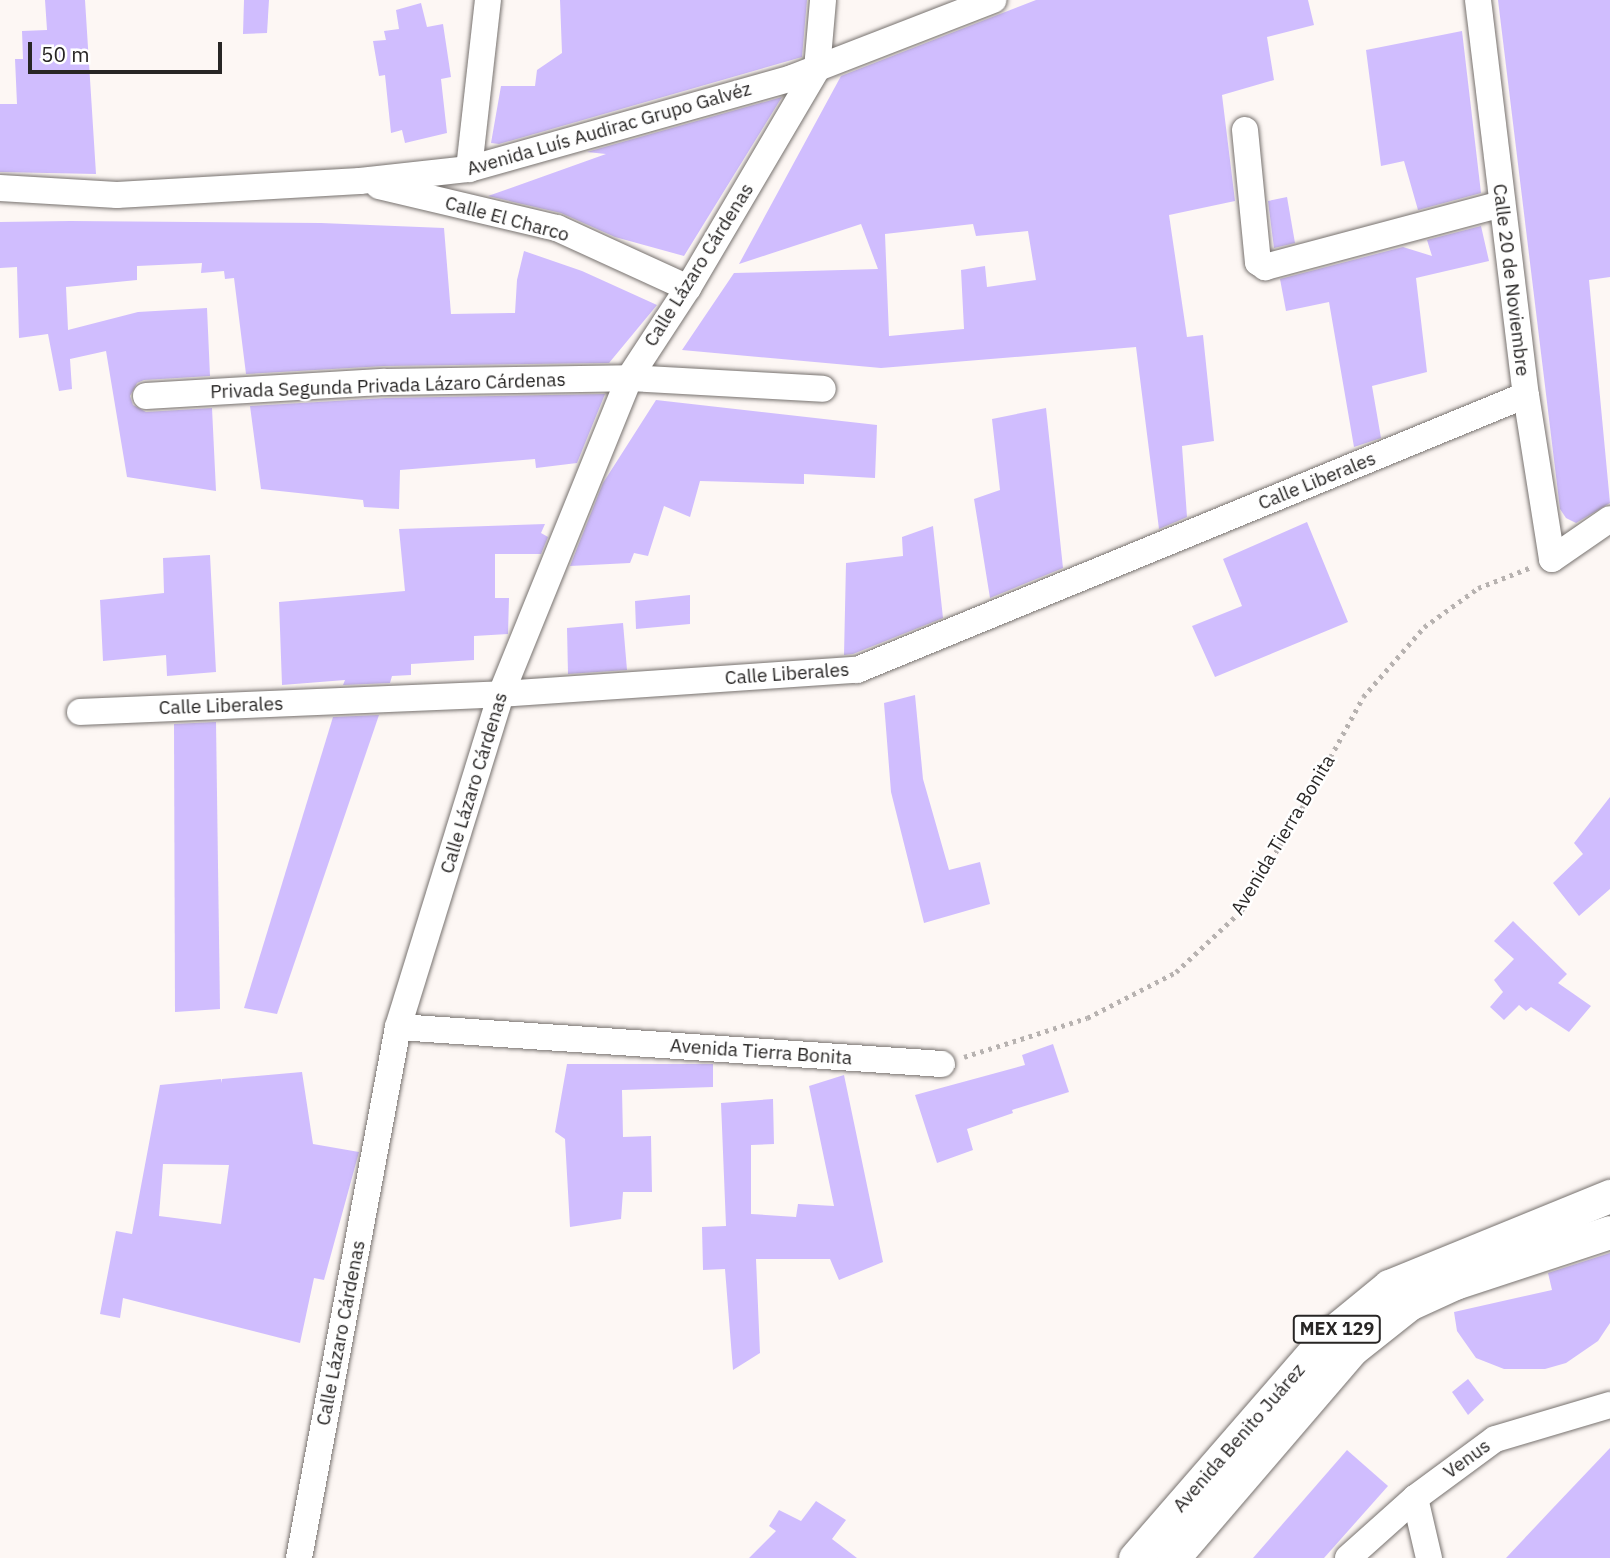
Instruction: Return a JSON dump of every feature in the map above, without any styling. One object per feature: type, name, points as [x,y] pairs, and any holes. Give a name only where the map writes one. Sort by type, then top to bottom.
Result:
[{"type":"main road","name":"Avenida Benito Juárez","points":[[1135,1558],[1328,1336],[1389,1286],[1610,1196]]},
{"type":"main road","name":"Avenida Benito Juárez","points":[[1173,1558],[1351,1350],[1409,1304],[1455,1283],[1610,1232]]},
{"type":"street","points":[[469,169],[488,0]]},
{"type":"street","points":[[817,69],[823,0]]},
{"type":"street","name":"Avenida Luís Audirac Grupo Galvéz","points":[[0,188],[117,195],[360,181],[469,169],[817,69],[993,0]]},
{"type":"street","name":"Calle 20 de Noviembre","points":[[1478,0],[1525,395],[1552,559]]},
{"type":"street","name":"Calle Lázaro Cárdenas","points":[[299,1558],[398,1027],[501,694],[629,378],[688,288],[817,69]]},
{"type":"street","points":[[1245,130],[1258,262],[1265,267],[1501,204]]},
{"type":"street","name":"Calle El Charco","points":[[360,181],[557,228],[688,288]]},
{"type":"street","name":"Privada Segunda Privada Lázaro Cárdenas","points":[[146,396],[385,382],[629,378],[823,389]]},
{"type":"street","name":"Calle Liberales","points":[[80,712],[501,694],[856,670],[1525,395]]},
{"type":"street","points":[[1552,559],[1610,519]]},
{"type":"street","name":"Avenida Tierra Bonita","points":[[398,1027],[942,1064]]},
{"type":"street","name":"Venus","points":[[1348,1558],[1415,1498],[1495,1439],[1610,1405]]},
{"type":"street","points":[[1415,1498],[1429,1558]]},
{"type":"path","name":"Avenida Tierra Bonita","points":[[942,1064],[1087,1018],[1176,972],[1241,911],[1314,787],[1363,696],[1424,627],[1478,588],[1552,559]]},
{"type":"building","points":[[45,0],[85,0],[96,174],[0,172],[0,104],[17,104],[15,59],[23,59],[22,31],[47,30]]},
{"type":"building","points":[[244,0],[269,0],[267,33],[243,34]]},
{"type":"building","points":[[560,0],[807,0],[802,57],[499,144],[491,143],[501,86],[535,86],[537,70],[562,53]]},
{"type":"building","points":[[1036,0],[1308,0],[1314,25],[1267,37],[1274,80],[1222,95],[1235,201],[1169,215],[1187,337],[1203,335],[1214,441],[1182,446],[1187,517],[1159,529],[1136,347],[881,368],[682,350],[734,273],[878,269],[861,224],[739,264],[841,76]],"holes":[[[973,224],[976,236],[1028,231],[1036,280],[987,287],[985,266],[961,270],[964,329],[889,336],[885,234]]]},
{"type":"building","points":[[1498,0],[1610,0],[1610,277],[1589,280],[1610,503],[1576,523],[1566,518],[1560,509]]},
{"type":"building","points":[[421,3],[427,27],[443,24],[451,77],[441,79],[447,133],[405,143],[402,130],[391,133],[385,75],[379,76],[373,41],[386,40],[384,31],[399,29],[396,10]]},
{"type":"building","points":[[1462,31],[1481,193],[1418,210],[1404,161],[1381,166],[1366,50]]},
{"type":"building","points":[[782,97],[684,256],[615,237],[561,213],[488,196],[606,154],[587,152]]},
{"type":"building","points":[[1287,197],[1295,243],[1274,248],[1268,201]]},
{"type":"building","points":[[0,222],[321,223],[444,228],[451,314],[515,313],[517,280],[524,251],[582,271],[657,305],[609,363],[384,366],[246,374],[234,278],[225,279],[224,271],[201,273],[202,263],[137,266],[137,280],[66,287],[68,330],[138,312],[207,308],[210,376],[144,380],[137,383],[130,396],[133,405],[146,412],[212,408],[216,491],[127,477],[106,351],[70,359],[72,389],[59,391],[48,334],[19,338],[17,267],[0,268]]},
{"type":"building","points":[[1481,226],[1489,261],[1416,278],[1427,372],[1372,386],[1381,438],[1354,447],[1329,302],[1286,311],[1280,279],[1403,247],[1432,256],[1427,240]]},
{"type":"building","points":[[605,394],[577,463],[536,468],[535,459],[400,470],[399,509],[364,507],[363,500],[261,489],[250,406],[386,398]]},
{"type":"building","points":[[656,400],[877,425],[875,478],[804,474],[804,484],[700,481],[690,517],[664,506],[648,556],[634,553],[630,563],[570,566],[603,483]]},
{"type":"building","points":[[1046,408],[1063,568],[990,598],[974,499],[1000,490],[992,419]]},
{"type":"building","points":[[1307,522],[1348,622],[1215,677],[1192,626],[1242,606],[1223,559]]},
{"type":"building","points":[[545,524],[541,533],[548,537],[541,554],[495,554],[495,598],[509,598],[508,634],[474,636],[474,660],[411,664],[411,675],[392,676],[390,683],[343,685],[345,680],[282,685],[279,602],[405,591],[399,529]]},
{"type":"building","points":[[933,526],[943,618],[853,654],[844,655],[846,563],[903,556],[902,537]]},
{"type":"building","points":[[210,555],[216,672],[167,676],[166,655],[103,661],[100,600],[164,593],[163,558]]},
{"type":"building","points":[[690,595],[690,624],[636,629],[635,601]]},
{"type":"building","points":[[623,623],[627,670],[568,674],[567,628]]},
{"type":"building","points":[[915,695],[923,779],[949,870],[980,862],[990,904],[924,923],[891,792],[884,703]]},
{"type":"building","points":[[379,715],[277,1014],[244,1008],[333,717]]},
{"type":"building","points":[[216,722],[220,1009],[175,1012],[174,724]]},
{"type":"building","points":[[1610,797],[1610,889],[1579,916],[1553,883],[1583,854],[1574,843]]},
{"type":"building","points":[[1513,921],[1567,974],[1558,983],[1591,1006],[1569,1032],[1531,1007],[1526,1011],[1519,1005],[1504,1020],[1490,1007],[1503,992],[1494,980],[1514,959],[1494,941]]},
{"type":"building","points":[[1053,1044],[1069,1092],[1012,1110],[1013,1113],[967,1129],[973,1150],[937,1163],[915,1095],[1025,1065],[1022,1055]]},
{"type":"building","points":[[567,1064],[713,1064],[713,1087],[622,1090],[623,1137],[651,1136],[652,1192],[623,1192],[621,1219],[570,1227],[565,1139],[555,1132]]},
{"type":"building","points":[[302,1072],[313,1144],[359,1152],[324,1280],[314,1278],[300,1343],[123,1298],[120,1318],[100,1314],[116,1231],[132,1234],[160,1085],[221,1079],[221,1083],[222,1079]],"holes":[[[163,1164],[229,1165],[221,1224],[159,1216]]]},
{"type":"building","points":[[844,1075],[883,1262],[839,1280],[830,1259],[756,1259],[760,1353],[733,1370],[725,1269],[703,1270],[702,1227],[726,1226],[721,1103],[773,1099],[774,1144],[751,1145],[751,1214],[796,1217],[798,1204],[834,1206],[809,1086]]},
{"type":"building","points":[[1610,1253],[1610,1323],[1598,1341],[1566,1363],[1545,1369],[1504,1369],[1476,1358],[1457,1331],[1454,1312],[1552,1290],[1548,1273]]},
{"type":"building","points":[[1468,1379],[1484,1400],[1468,1415],[1452,1392]]},
{"type":"building","points":[[1610,1448],[1610,1558],[1506,1558],[1553,1508]]},
{"type":"building","points":[[1347,1450],[1388,1486],[1324,1558],[1253,1558]]},
{"type":"building","points":[[816,1501],[846,1520],[832,1539],[857,1558],[749,1558],[776,1531],[769,1526],[779,1510],[801,1521]]}]
